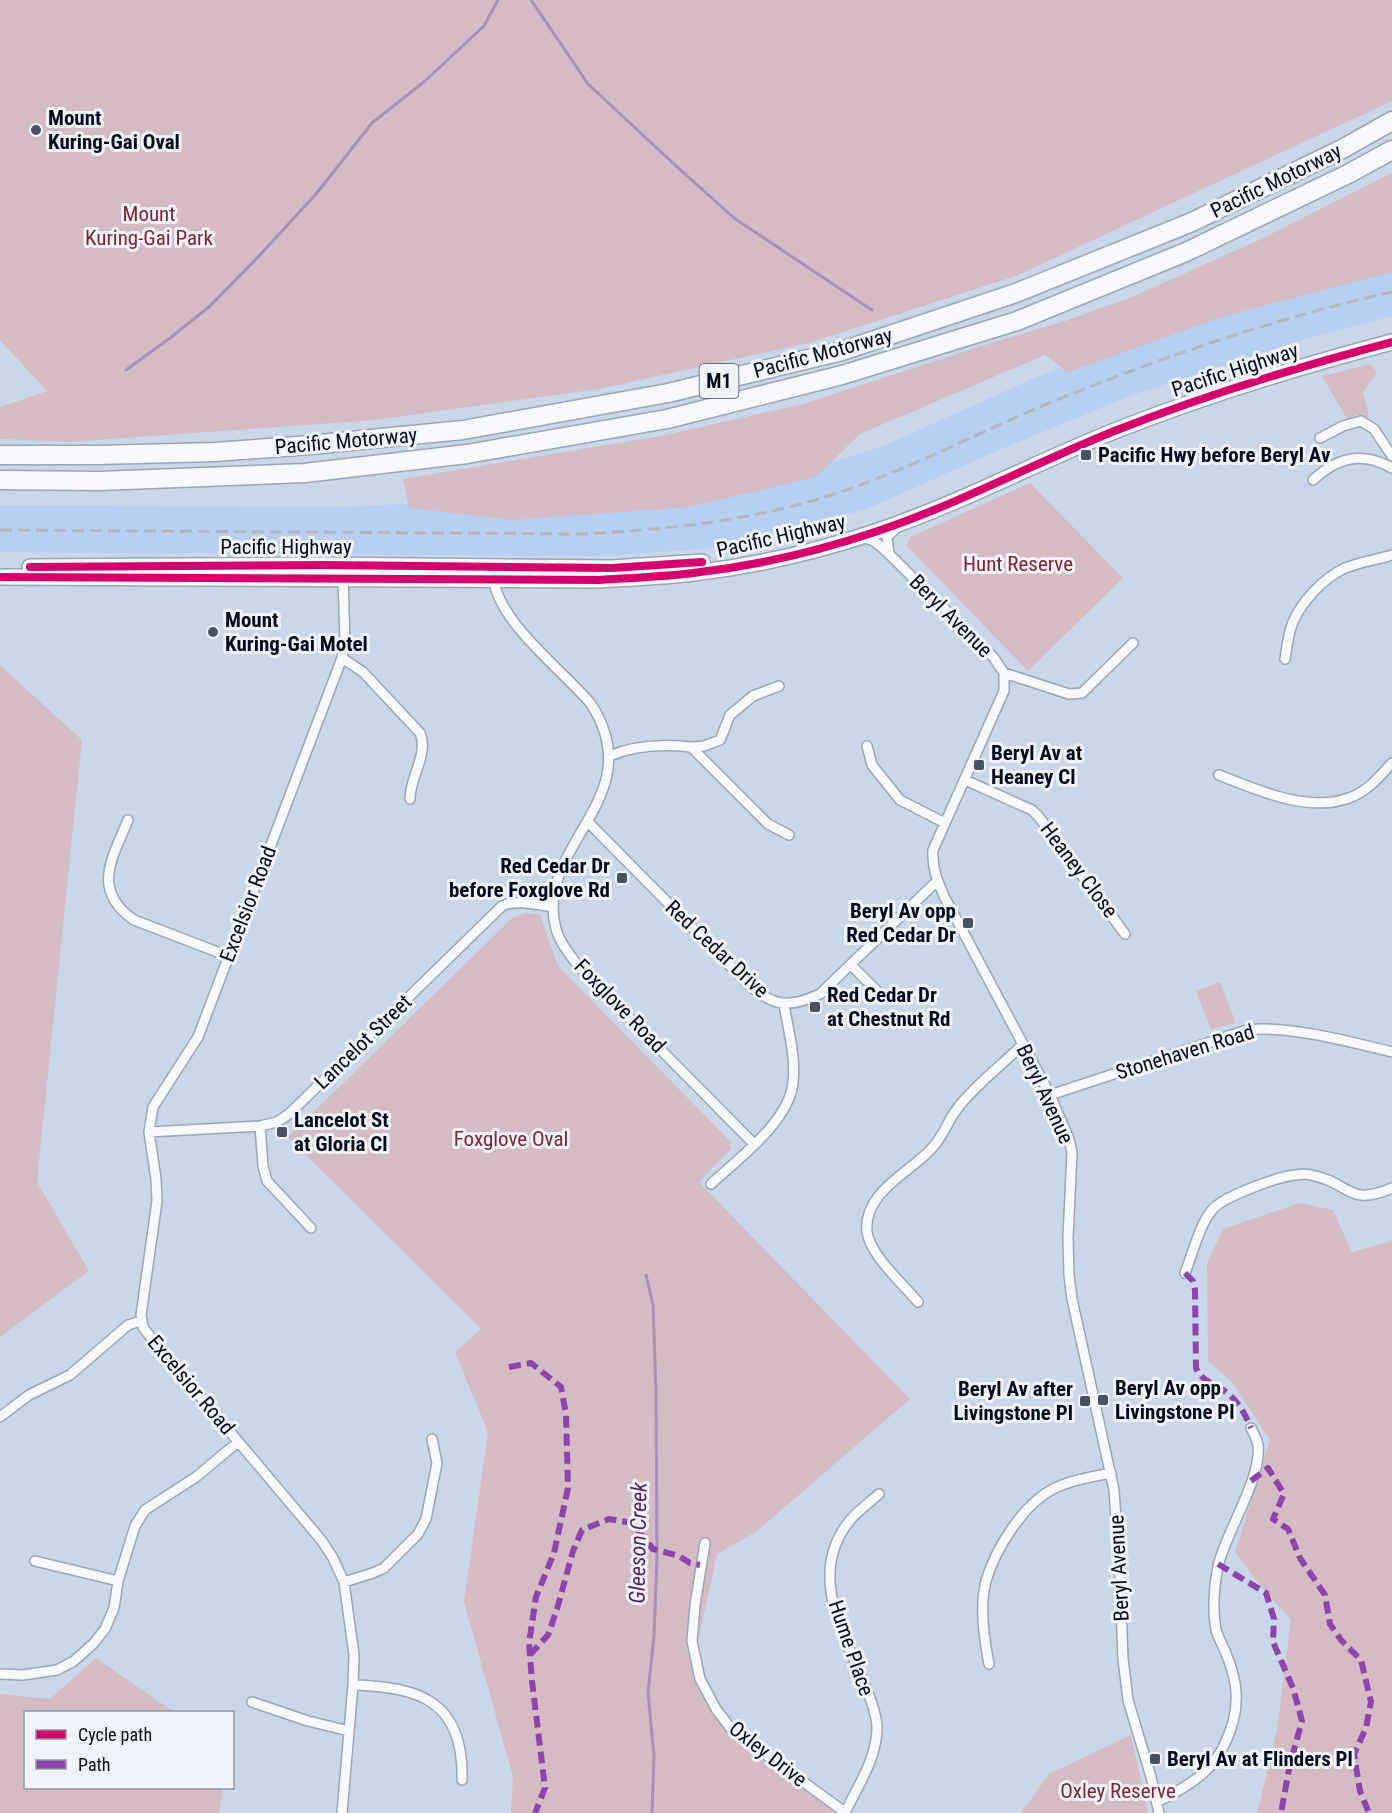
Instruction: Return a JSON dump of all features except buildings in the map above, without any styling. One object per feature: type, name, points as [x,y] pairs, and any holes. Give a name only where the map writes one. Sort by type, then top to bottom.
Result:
[{"type":"highway","name":"Pacific Motorway","points":[[0,455],[215,452],[463,430],[679,390],[842,351],[1017,293],[1192,222],[1344,148],[1392,121]]},
{"type":"highway","name":"Pacific Motorway","points":[[0,480],[99,481],[305,473],[467,454],[667,419],[842,375],[1017,321],[1186,252],[1348,174],[1392,150]]},
{"type":"main road","name":"Pacific Highway","points":[[0,567],[492,573],[693,563],[798,544],[860,527],[910,510],[1166,402],[1300,357],[1392,333]]},
{"type":"main road","name":"Pacific Highway","points":[[492,573],[598,580],[694,573],[767,560],[852,538],[907,520],[1110,433],[1170,410],[1301,366],[1392,342]]},
{"type":"main road","name":"Pacific Highway","points":[[0,577],[343,572]]},
{"type":"street","points":[[1320,438],[1343,426],[1361,421],[1374,429],[1392,456]]},
{"type":"street","points":[[1312,480],[1325,468],[1358,457],[1377,460],[1392,468]]},
{"type":"street","points":[[890,554],[887,537],[907,520]]},
{"type":"street","name":"Beryl Avenue","points":[[852,538],[868,538],[890,554],[994,658],[1004,673],[1004,691],[933,850],[934,869],[937,881],[1050,1095],[1069,1139],[1072,1152],[1069,1275],[1076,1322],[1111,1473],[1116,1506],[1122,1643],[1128,1700],[1159,1813]]},
{"type":"street","points":[[1285,659],[1293,622],[1299,611],[1319,588],[1344,568],[1392,555]]},
{"type":"street","name":"Excelsior Road","points":[[342,1813],[354,1654],[344,1582],[322,1541],[151,1338],[141,1321],[156,1201],[156,1179],[149,1132],[150,1120],[156,1100],[193,1046],[342,658],[345,642],[343,572]]},
{"type":"street","name":"Foxglove Road","points":[[492,573],[495,592],[507,614],[591,704],[604,726],[610,756],[600,800],[557,881],[553,907],[557,932],[579,967],[754,1144]]},
{"type":"street","points":[[1004,673],[1069,694],[1082,693],[1133,643]]},
{"type":"street","points":[[342,658],[363,672],[420,733],[423,745],[412,781],[410,799]]},
{"type":"street","points":[[610,756],[627,748],[673,745],[704,746],[720,740],[730,715],[753,696],[779,686]]},
{"type":"street","points":[[867,746],[872,765],[900,800],[945,823]]},
{"type":"street","points":[[691,747],[768,824],[789,835]]},
{"type":"street","points":[[1219,775],[1289,800],[1323,802],[1349,798],[1371,785],[1392,763]]},
{"type":"street","name":"Heaney Close","points":[[965,780],[1032,810],[1125,934]]},
{"type":"street","points":[[128,820],[112,857],[107,876],[114,902],[134,920],[228,956]]},
{"type":"street","name":"Red Cedar Drive","points":[[588,822],[749,985],[761,996],[784,1004],[802,1002],[820,994],[937,881]]},
{"type":"street","name":"Lancelot Street","points":[[149,1132],[260,1126],[277,1122],[289,1114],[502,906],[517,903],[553,907]]},
{"type":"street","points":[[851,965],[880,994]]},
{"type":"street","points":[[711,1184],[778,1118],[791,1095],[794,1071],[784,1004]]},
{"type":"street","name":"Stonehaven Road","points":[[1050,1095],[1225,1036],[1253,1029],[1272,1029],[1357,1043],[1392,1052]]},
{"type":"street","points":[[918,1302],[871,1244],[867,1233],[870,1209],[878,1196],[934,1147],[964,1100],[1022,1045]]},
{"type":"street","points":[[260,1126],[263,1166],[267,1181],[311,1228]]},
{"type":"street","points":[[1185,1274],[1210,1211],[1218,1203],[1235,1195],[1294,1175],[1316,1176],[1351,1194],[1365,1196],[1392,1188]]},
{"type":"street","points":[[0,1417],[29,1395],[70,1375],[128,1324],[141,1321]]},
{"type":"street","points":[[1157,1802],[1188,1786],[1213,1764],[1232,1724],[1237,1688],[1232,1667],[1216,1632],[1214,1599],[1218,1564],[1258,1462],[1258,1443],[1251,1428]]},
{"type":"street","points":[[344,1582],[373,1574],[384,1568],[418,1534],[426,1519],[437,1463],[432,1439]]},
{"type":"street","points":[[0,1674],[23,1675],[57,1670],[74,1661],[93,1644],[105,1629],[114,1608],[118,1581],[135,1526],[146,1510],[196,1477],[238,1442]]},
{"type":"street","points":[[989,1664],[985,1641],[986,1581],[1012,1528],[1034,1501],[1052,1489],[1072,1481],[1111,1473]]},
{"type":"street","name":"Hume Place","points":[[845,1813],[869,1766],[875,1746],[877,1725],[868,1692],[834,1611],[829,1575],[835,1545],[851,1520],[879,1494]]},
{"type":"street","name":"Oxley Drive","points":[[705,1543],[692,1641],[700,1678],[716,1709],[732,1730],[845,1813]]},
{"type":"street","points":[[35,1561],[118,1581]]},
{"type":"street","points":[[353,1685],[399,1688],[419,1695],[435,1706],[449,1719],[457,1735],[463,1760],[462,1780]]},
{"type":"street","points":[[252,1702],[308,1721],[349,1731]]},
{"type":"shaded area","points":[[1392,261],[1392,316],[1291,343],[1130,396],[999,450],[867,509],[707,549],[601,556],[0,552],[0,505],[335,507],[689,492],[822,465],[886,445],[1032,379],[1167,326]]},
{"type":"green space","name":"Mount Kuring-Gai Park","points":[[0,0],[1392,0],[1392,101],[1016,276],[809,343],[599,389],[375,420],[70,442],[0,439],[0,407],[47,391],[0,340]]},
{"type":"green space","points":[[1392,173],[1392,272],[1225,316],[1068,372],[1045,355],[860,434],[816,477],[689,507],[513,520],[409,508],[403,479],[666,435],[803,404],[1065,321],[1132,297],[1259,240]]},
{"type":"green space","points":[[1371,364],[1377,373],[1363,392],[1369,417],[1356,415],[1347,419],[1322,376]]},
{"type":"green space","name":"Hunt Reserve","points":[[1030,483],[1123,578],[1028,671],[907,546],[910,537]]},
{"type":"green space","points":[[0,665],[82,740],[37,1182],[89,1271],[0,1337]]},
{"type":"green space","name":"Foxglove Oval","points":[[526,913],[540,915],[558,966],[732,1143],[729,1145],[732,1148],[699,1182],[910,1399],[756,1532],[717,1554],[698,1642],[705,1683],[728,1727],[844,1813],[511,1813],[513,1777],[464,1602],[488,1432],[455,1352],[481,1329],[288,1137],[512,918]]},
{"type":"green space","points":[[1220,982],[1236,1023],[1211,1029],[1196,991]]},
{"type":"green space","points":[[1299,1203],[1333,1210],[1352,1252],[1392,1241],[1392,1813],[1257,1813],[1277,1730],[1291,1619],[1266,1593],[1235,1552],[1270,1440],[1232,1382],[1208,1361],[1207,1263],[1223,1229]]},
{"type":"green space","points":[[96,1658],[173,1711],[24,1711],[24,1789],[223,1789],[219,1813],[0,1813],[0,1694],[50,1699]]},
{"type":"green space","name":"Oxley Reserve","points":[[1131,1735],[1148,1813],[1021,1813],[1049,1774]]},
{"type":"waterway","points":[[126,370],[210,306],[316,194],[372,123],[425,81],[484,26],[498,0]]},
{"type":"waterway","points":[[531,0],[588,84],[675,165],[734,218],[872,310]]},
{"type":"waterway","name":"Gleeson Creek","points":[[646,1275],[653,1305],[656,1391],[657,1558],[654,1636],[648,1693],[654,1756],[652,1813]]},
{"type":"railway","points":[[0,530],[586,534],[679,526],[740,517],[801,504],[888,475],[1052,402],[1177,354],[1262,326],[1392,292]]},
{"type":"marked path","points":[[1185,1273],[1193,1281],[1195,1290],[1196,1368],[1205,1380],[1235,1400],[1251,1428]]},
{"type":"marked path","points":[[509,1367],[531,1363],[561,1387],[566,1414],[568,1488],[554,1553],[536,1597],[529,1643],[545,1788],[535,1813]]},
{"type":"marked path","points":[[1251,1481],[1268,1468],[1284,1494],[1273,1519],[1288,1529],[1300,1558],[1325,1595],[1330,1624],[1341,1640],[1361,1660],[1371,1702],[1366,1728],[1354,1754],[1360,1791],[1369,1813]]},
{"type":"marked path","points":[[530,1655],[548,1635],[573,1551],[582,1530],[609,1519],[632,1523],[653,1549],[700,1565]]},
{"type":"marked path","points":[[1218,1564],[1266,1593],[1274,1619],[1273,1642],[1293,1688],[1302,1721],[1290,1764],[1281,1813]]},
{"type":"cycle path","points":[[0,577],[598,580],[681,574],[740,566],[810,551],[878,531],[937,509],[1112,432],[1181,406],[1250,383],[1392,342]]},
{"type":"cycle path","points":[[30,567],[323,565],[612,568],[702,562]]},
{"type":"place","name":"Mount Kuring-Gai Oval","points":[[36,130]]},
{"type":"place","name":"Pacific Hwy before Beryl Av","points":[[1086,455]]},
{"type":"place","name":"Mount Kuring-Gai Motel","points":[[213,632]]},
{"type":"place","name":"Beryl Av at Heaney Cl","points":[[979,765]]},
{"type":"place","name":"Red Cedar Dr before Foxglove Rd","points":[[622,878]]},
{"type":"place","name":"Beryl Av opp Red Cedar Dr","points":[[968,923]]},
{"type":"place","name":"Red Cedar Dr at Chestnut Rd","points":[[815,1007]]},
{"type":"place","name":"Lancelot St at Gloria Cl","points":[[282,1132]]},
{"type":"place","name":"Beryl Av opp Livingstone Pl","points":[[1103,1400]]},
{"type":"place","name":"Beryl Av after Livingstone Pl","points":[[1085,1401]]},
{"type":"place","name":"Beryl Av at Flinders Pl","points":[[1155,1759]]}]
